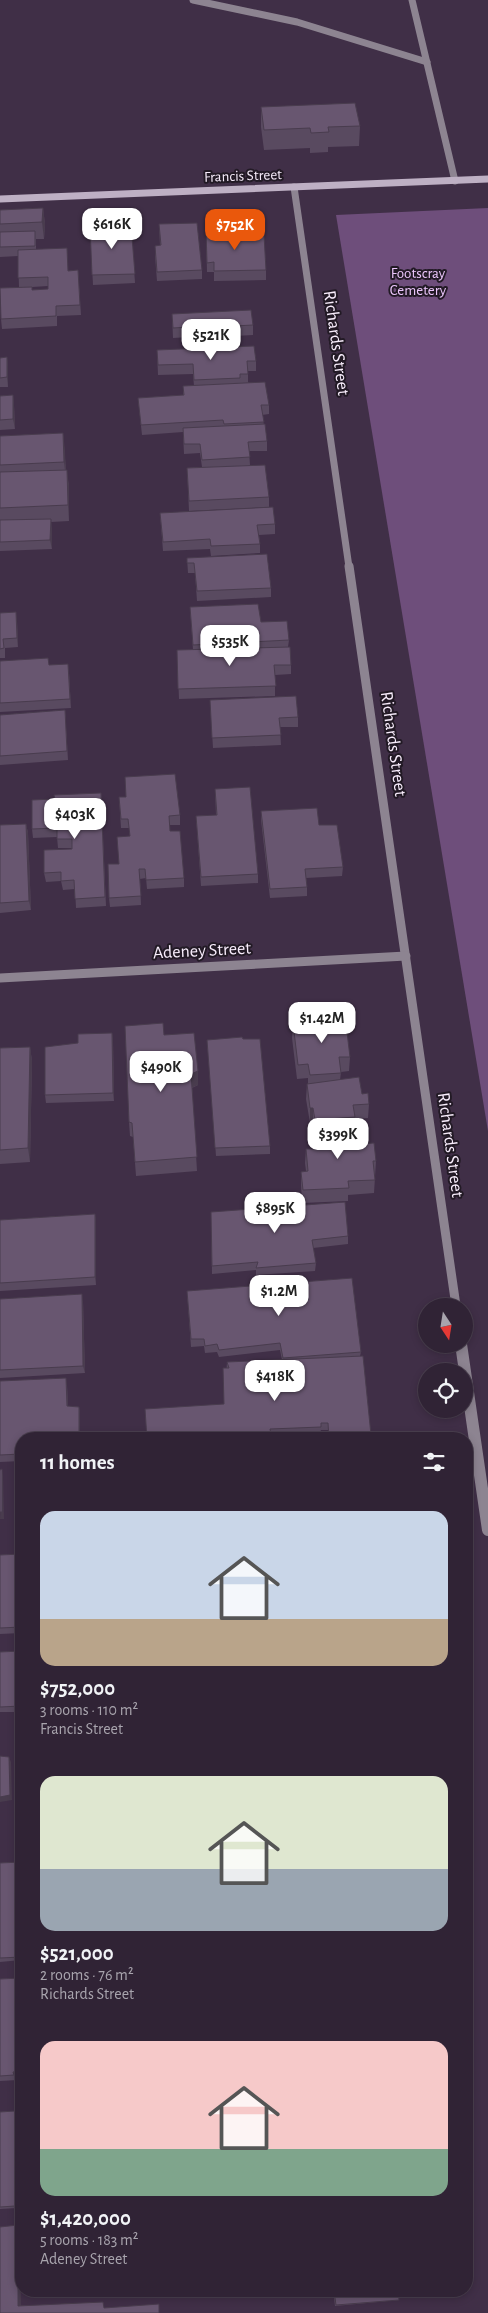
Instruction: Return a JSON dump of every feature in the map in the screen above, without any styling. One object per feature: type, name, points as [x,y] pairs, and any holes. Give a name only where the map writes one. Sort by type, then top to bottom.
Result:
[{"type":"main road","name":"Francis Street","points":[[0,199],[488,179]]},
{"type":"street","points":[[193,0],[297,22],[427,62]]},
{"type":"street","points":[[412,0],[455,181]]},
{"type":"street","name":"Richards Street","points":[[294,187],[455,1298]]},
{"type":"street","name":"Adeney Street","points":[[0,978],[406,956]]},
{"type":"street","points":[[462,1353],[488,1530]]},
{"type":"green space","name":"Footscray Cemetery","points":[[488,208],[488,1131],[336,215]]},
{"type":"building","points":[[355,103],[360,126],[328,127],[329,132],[311,133],[310,128],[264,130],[261,107]]},
{"type":"building","points":[[43,208],[42,222],[0,224],[0,210]]},
{"type":"building","points":[[197,223],[202,270],[157,272],[155,246],[161,245],[159,224]]},
{"type":"building","points":[[131,225],[135,274],[92,275],[90,226]]},
{"type":"building","points":[[206,230],[242,230],[242,236],[264,235],[266,270],[214,271],[214,262],[207,263]]},
{"type":"building","points":[[35,231],[35,246],[0,247],[0,232]]},
{"type":"building","points":[[67,248],[68,271],[78,270],[80,305],[56,306],[56,316],[1,319],[0,288],[32,287],[32,290],[48,289],[48,277],[18,278],[18,250]]},
{"type":"building","points":[[251,310],[253,325],[234,326],[236,340],[192,342],[190,327],[173,328],[172,314]]},
{"type":"building","points":[[254,346],[256,361],[247,361],[248,374],[240,374],[240,378],[194,380],[193,364],[158,365],[157,350]]},
{"type":"building","points":[[7,357],[7,377],[0,378],[0,358]]},
{"type":"building","points":[[265,382],[269,405],[261,405],[264,422],[224,424],[223,420],[141,425],[138,398],[184,395],[183,386]]},
{"type":"building","points":[[13,395],[13,419],[0,420],[0,396]]},
{"type":"building","points":[[265,424],[267,441],[248,442],[250,457],[202,460],[200,444],[184,444],[183,428]]},
{"type":"building","points":[[63,433],[64,462],[0,465],[0,436]]},
{"type":"building","points":[[265,465],[269,497],[189,501],[187,468]]},
{"type":"building","points":[[67,470],[68,505],[0,508],[0,472]]},
{"type":"building","points":[[273,507],[275,524],[257,525],[260,544],[211,546],[210,539],[163,542],[160,513]]},
{"type":"building","points":[[51,519],[50,540],[0,542],[0,520]]},
{"type":"building","points":[[267,554],[271,588],[197,591],[194,563],[187,563],[187,558]]},
{"type":"building","points":[[258,604],[261,622],[287,621],[289,640],[193,645],[190,607]]},
{"type":"building","points":[[16,612],[17,638],[3,639],[4,648],[0,649],[0,613]]},
{"type":"building","points":[[290,647],[291,665],[274,665],[276,686],[178,689],[177,650]]},
{"type":"building","points":[[48,658],[49,665],[68,664],[70,699],[0,703],[0,661]]},
{"type":"building","points":[[296,696],[298,717],[279,718],[281,735],[212,738],[210,700]]},
{"type":"building","points":[[65,710],[67,751],[0,756],[0,715]]},
{"type":"building","points":[[175,774],[180,815],[169,816],[170,831],[180,831],[184,878],[146,880],[145,869],[139,869],[141,896],[109,898],[108,864],[119,864],[117,837],[130,836],[128,819],[121,819],[119,797],[126,797],[125,777]]},
{"type":"building","points":[[250,787],[258,874],[201,877],[196,816],[217,815],[215,789]]},
{"type":"building","points":[[101,793],[105,897],[75,899],[74,880],[61,881],[61,872],[44,873],[44,850],[72,849],[72,839],[57,839],[57,828],[32,829],[32,800],[55,799],[54,795]]},
{"type":"building","points":[[317,808],[319,825],[337,825],[343,867],[305,869],[307,887],[270,889],[261,811]]},
{"type":"building","points":[[26,824],[29,901],[0,903],[0,825]]},
{"type":"building","points":[[345,1016],[350,1057],[339,1057],[341,1073],[310,1075],[308,1064],[298,1065],[293,1023],[312,1023],[311,1018]]},
{"type":"building","points":[[163,1023],[164,1035],[194,1033],[198,1071],[191,1074],[197,1157],[135,1162],[132,1123],[129,1122],[125,1026]]},
{"type":"building","points":[[112,1033],[113,1093],[45,1095],[45,1047],[78,1043],[78,1034]]},
{"type":"building","points":[[242,1037],[243,1039],[260,1039],[270,1146],[215,1148],[207,1040]]},
{"type":"building","points":[[30,1047],[28,1148],[0,1150],[0,1048]]},
{"type":"building","points":[[359,1077],[362,1094],[368,1093],[369,1104],[353,1105],[355,1117],[315,1120],[313,1108],[310,1108],[307,1084]]},
{"type":"building","points":[[358,1128],[360,1144],[374,1143],[376,1161],[373,1161],[375,1180],[348,1181],[349,1188],[303,1190],[301,1172],[308,1171],[306,1149],[316,1149],[314,1131]]},
{"type":"building","points":[[345,1202],[348,1236],[312,1240],[316,1263],[256,1268],[258,1262],[212,1266],[211,1212]]},
{"type":"building","points":[[95,1214],[95,1277],[0,1283],[0,1220]]},
{"type":"building","points":[[352,1278],[361,1352],[283,1358],[280,1343],[219,1350],[217,1344],[205,1346],[204,1339],[191,1339],[187,1291]]},
{"type":"building","points":[[82,1294],[83,1366],[0,1370],[0,1299]]},
{"type":"building","points":[[363,1356],[371,1432],[329,1432],[328,1423],[321,1423],[321,1427],[270,1429],[271,1432],[147,1432],[145,1409],[224,1404],[223,1368],[229,1368],[227,1362]]},
{"type":"building","points":[[66,1378],[67,1406],[79,1407],[79,1432],[15,1432],[15,1454],[0,1455],[0,1381]]},
{"type":"building","points":[[2,1469],[2,1512],[0,1512],[0,1470]]},
{"type":"building","points":[[15,1554],[15,1627],[0,1628],[0,1555]]},
{"type":"building","points":[[15,1651],[15,1706],[0,1707],[0,1652]]},
{"type":"building","points":[[0,1756],[9,1757],[10,1795],[0,1797]]},
{"type":"building","points":[[15,1862],[15,1957],[0,1958],[0,1863]]},
{"type":"building","points":[[15,1978],[14,2075],[0,2076],[0,1979]]},
{"type":"building","points":[[15,2111],[15,2206],[0,2207],[0,2112]]},
{"type":"building","points":[[15,2225],[15,2297],[18,2297],[18,2306],[103,2302],[104,2308],[159,2304],[159,2313],[0,2313],[0,2227]]},
{"type":"building","points":[[335,2297],[399,2297],[399,2300],[336,2305]]}]
